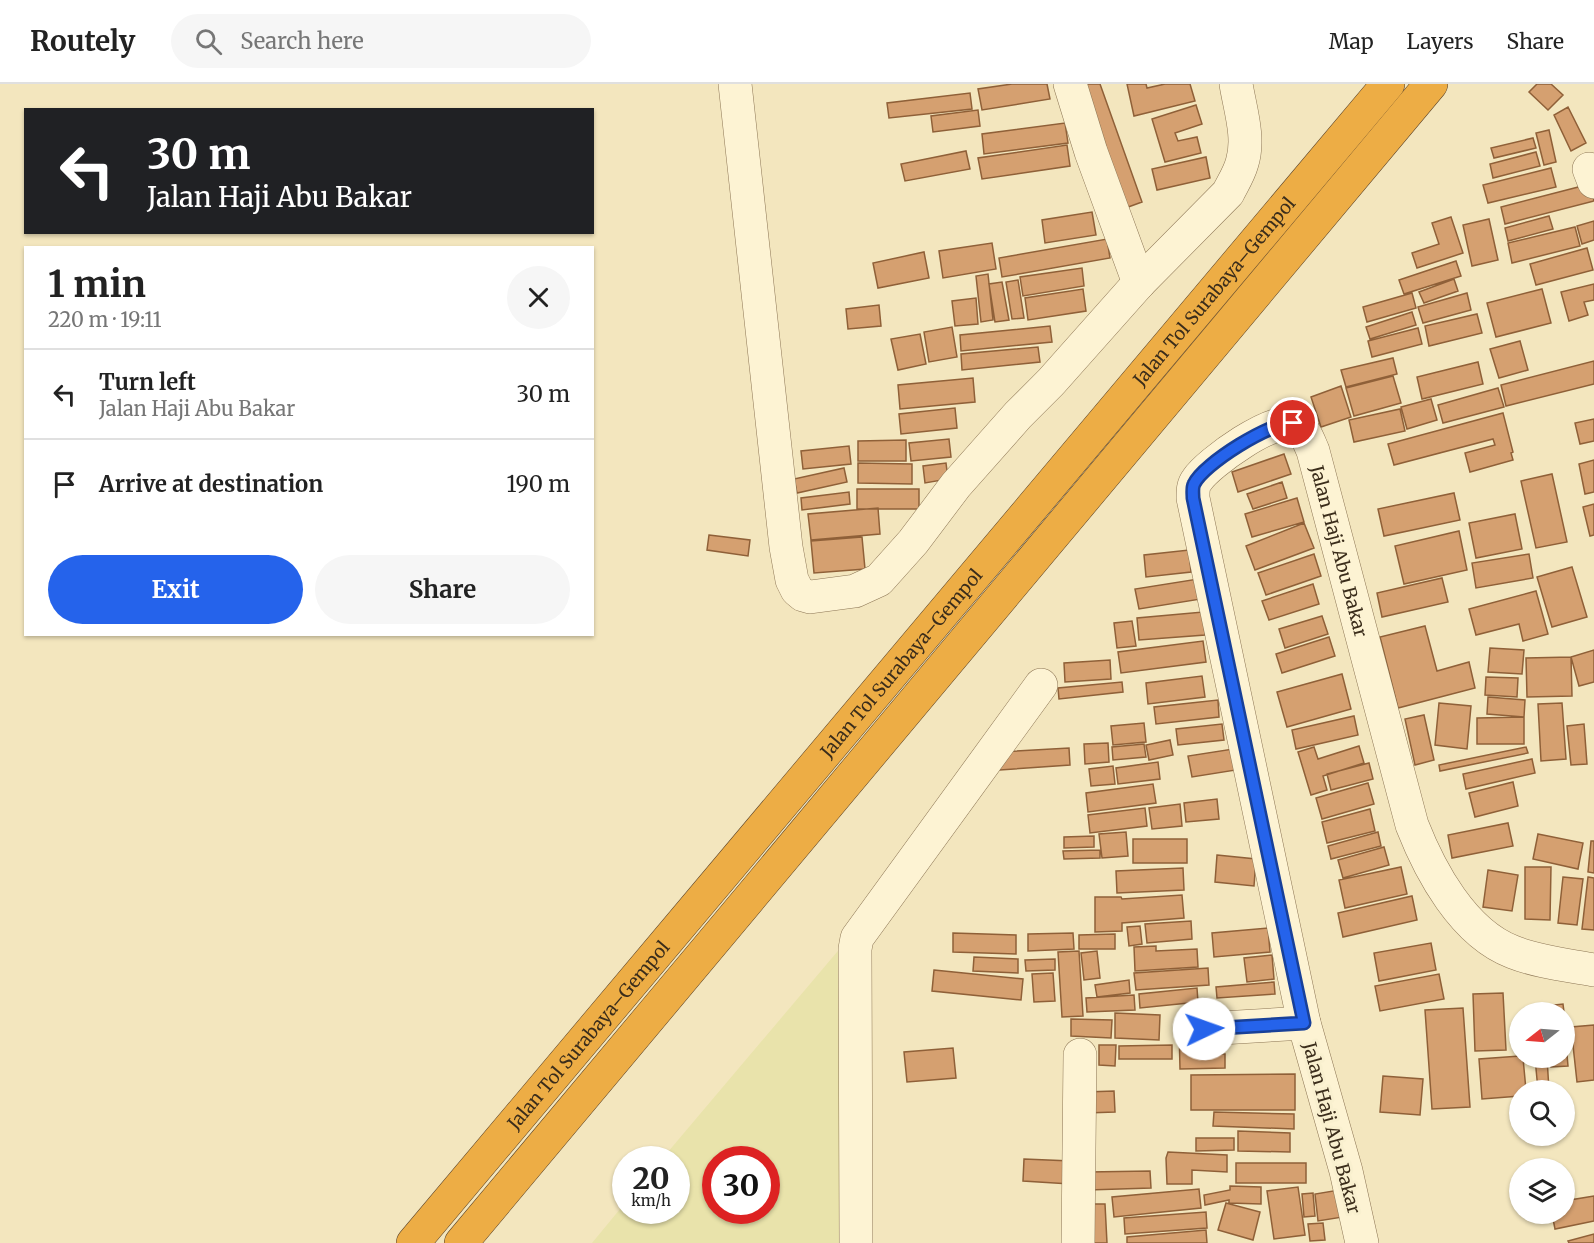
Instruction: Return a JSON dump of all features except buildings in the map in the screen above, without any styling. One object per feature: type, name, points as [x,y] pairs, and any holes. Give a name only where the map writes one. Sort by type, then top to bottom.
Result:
[{"type":"highway","name":"Jalan Tol Surabaya–Gempol","points":[[413,1243],[1388,84]]},
{"type":"highway","name":"Jalan Tol Surabaya–Gempol","points":[[461,1243],[1431,84]]},
{"type":"street","points":[[735,84],[786,547],[792,580],[797,590],[810,597],[855,591],[879,580],[913,542],[956,485],[1018,415],[1051,382],[1139,283],[1228,193],[1238,174],[1244,154],[1244,136],[1236,84]]},
{"type":"street","points":[[1070,84],[1091,152],[1139,283]]},
{"type":"street","name":"Jalan Haji Abu Bakar","points":[[1362,1243],[1346,1171],[1304,1023],[1193,498],[1194,485],[1203,472],[1247,440],[1283,423],[1293,423],[1301,429],[1312,452],[1412,825],[1423,854],[1437,879],[1455,906],[1472,925],[1496,943],[1512,952],[1594,970]]},
{"type":"street","points":[[856,1243],[855,949],[857,938],[1041,685]]},
{"type":"street","points":[[1204,1029],[1304,1023]]},
{"type":"street","points":[[1078,1243],[1080,1055]]},
{"type":"shaded area","points":[[848,939],[851,1243],[592,1243],[612,1219],[612,1224],[690,1224],[690,1146],[673,1146]]},
{"type":"route","points":[[1204,1029],[1304,1023],[1193,498],[1196,481],[1211,465],[1247,440],[1279,424],[1293,423]]}]
